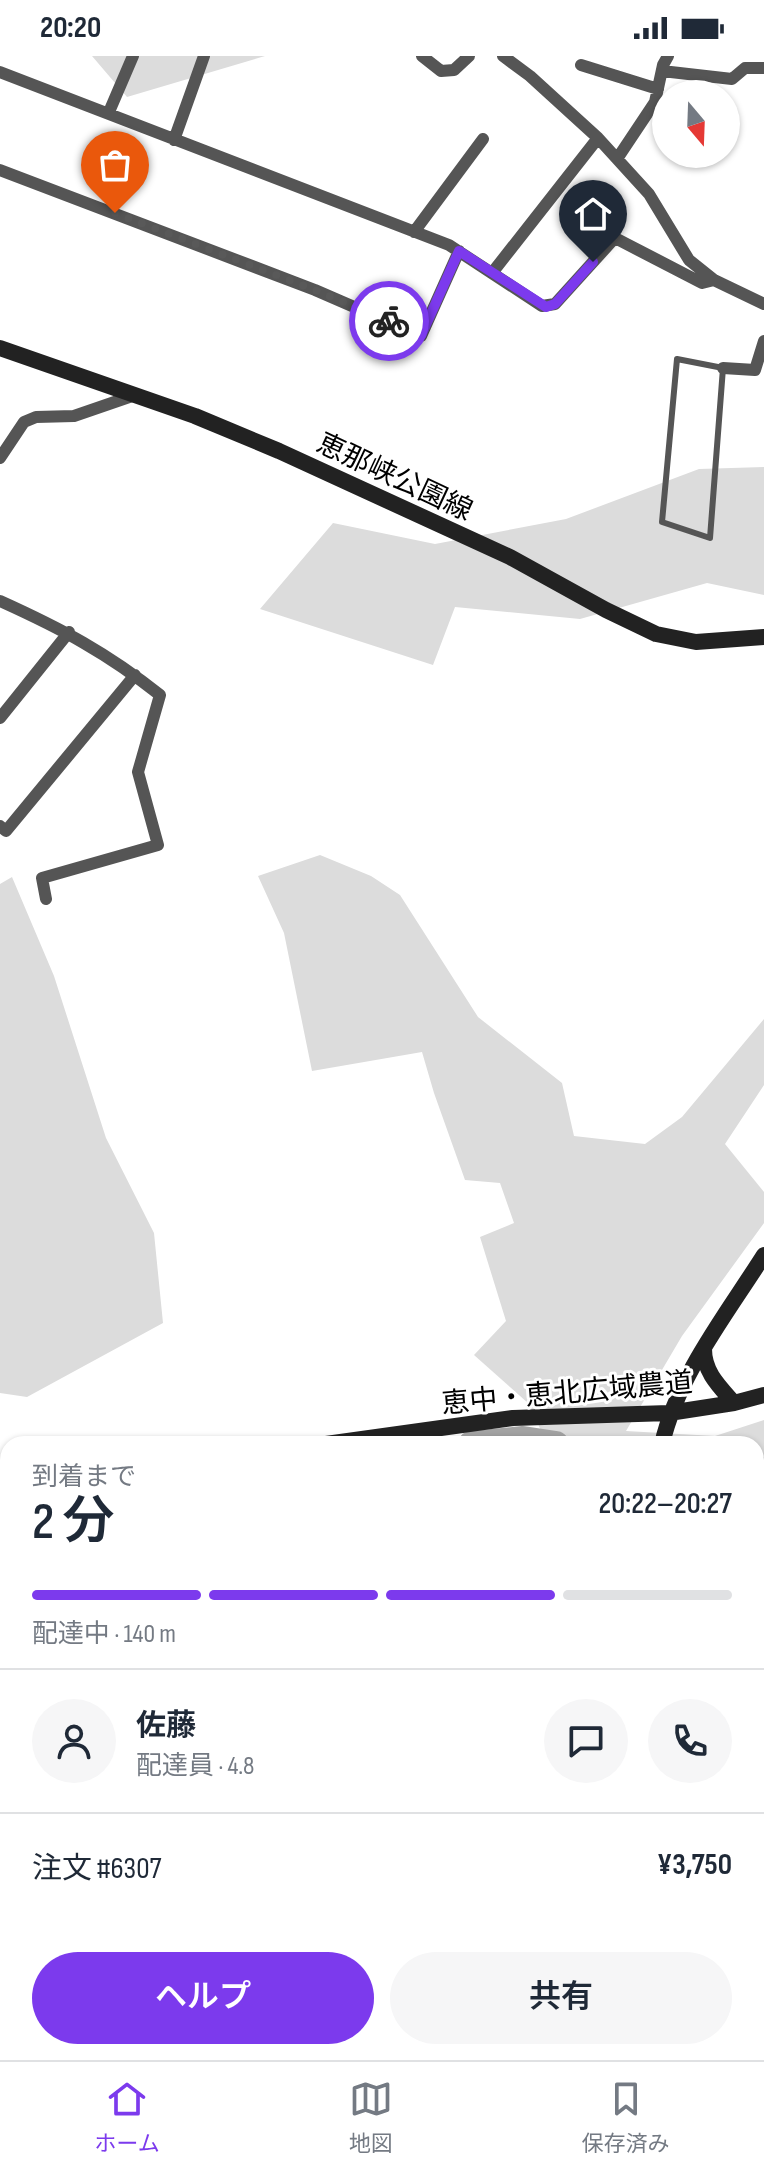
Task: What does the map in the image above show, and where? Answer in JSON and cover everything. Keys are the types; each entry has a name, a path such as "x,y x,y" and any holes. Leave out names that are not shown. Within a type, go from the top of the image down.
{"main road":[{"name":"恵那峡公園線","path":"0,348 135,395 279,451 510,557 656,634 696,642 764,637"},
{"path":"664,1436 669,1413 704,1349 764,1255"},
{"path":"704,1349 704,1360 711,1376 734,1403"},
{"name":"恵中・恵北広域農道","path":"384,1436 513,1418 669,1413 764,1395"}],"street":[{"path":"109,112 133,56"},
{"path":"174,140 204,56"},
{"path":"422,56 441,71 454,70 469,56"},
{"path":"503,56 530,76 598,138 649,194 689,260 714,280 764,304"},
{"path":"660,80 668,56"},
{"path":"581,65 652,87"},
{"path":"662,71 732,79 745,68 764,68"},
{"path":"0,72 459,251 542,306 551,306 617,239 702,283 714,280"},
{"path":"617,159 652,106"},
{"path":"492,273 598,138"},
{"path":"414,232 483,139"},
{"path":"0,170 315,290 421,336 459,251"},
{"path":"723,368 755,370 764,341"},
{"path":"0,458 24,422 36,417 74,416 135,395"},
{"path":"0,601 69,632 160,695 138,772 158,845 42,878 46,899"},
{"path":"0,718 69,632"},
{"path":"0,826 6,831 135,675"}],"lane":[{"path":"677,359 723,368 710,538 662,522 677,359"}],"shaded area":[{"path":"92,56 265,56 127,97"},
{"path":"764,467 764,595 707,583 580,619 455,607 433,665 260,609 333,523 435,544 566,519 699,469"},
{"path":"320,855 371,876 400,895 478,1017 562,1083 574,1136 645,1144 682,1117 764,1019 764,1085 725,1144 764,1192 764,1223 682,1336 626,1431 715,1436 543,1436 529,1404 474,1355 506,1321 480,1237 514,1223 500,1183 465,1180 422,1052 312,1071 284,933 258,876"},
{"path":"12,877 54,976 106,1138 154,1233 163,1323 27,1397 0,1393 0,884"},
{"path":"764,1420 764,1436 715,1436"}],"way so far":[{"path":"115,213 389,321"}],"route":[{"path":"389,321 421,336 459,251 546,307 555,304 593,262"}]}
